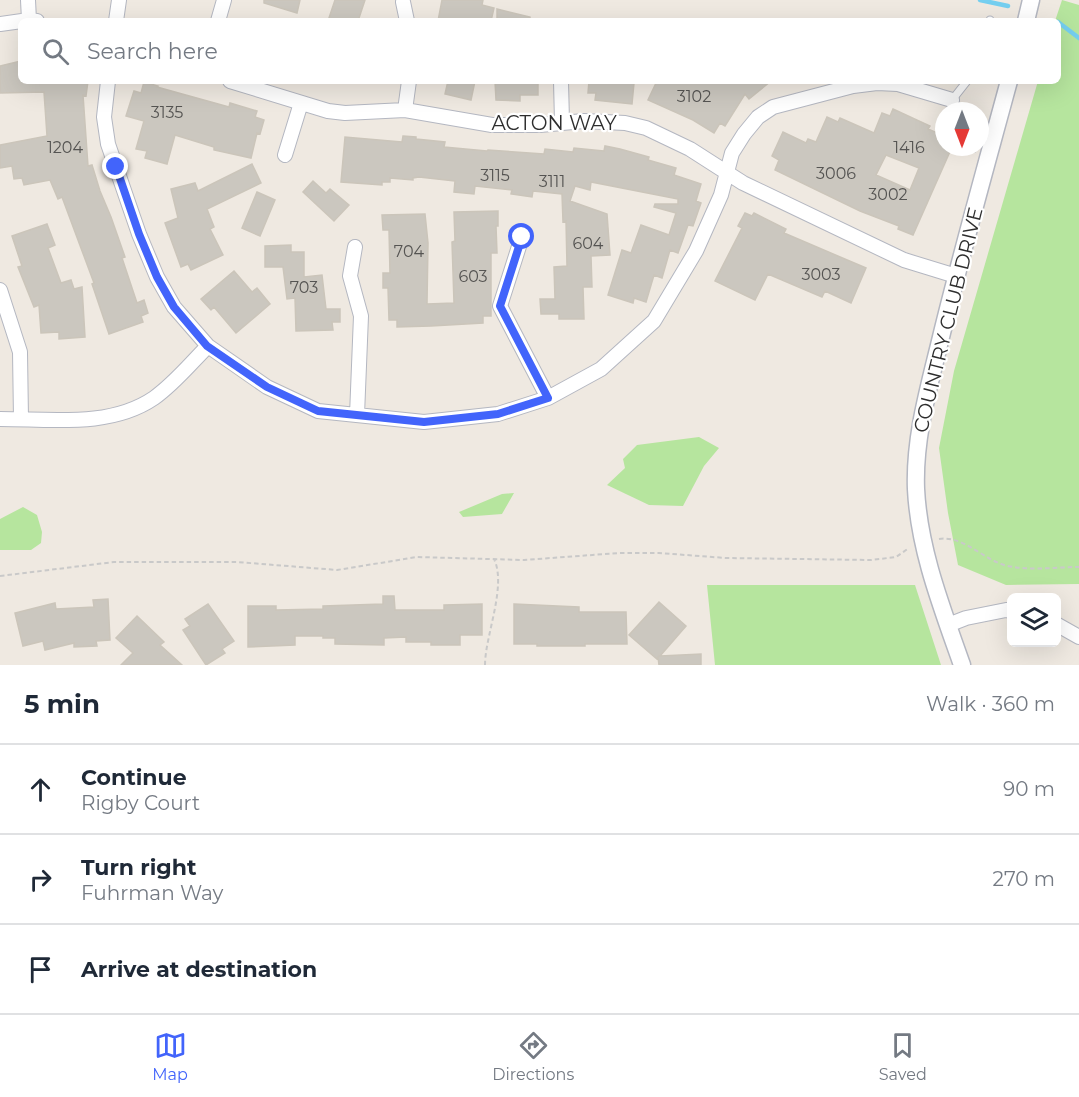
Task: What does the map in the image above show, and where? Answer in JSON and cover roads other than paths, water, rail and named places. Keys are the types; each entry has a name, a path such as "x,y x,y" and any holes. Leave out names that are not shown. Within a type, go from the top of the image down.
{"street":[{"path":"28,0 32,18"},
{"path":"116,18 119,0"},
{"path":"219,18 224,0"},
{"path":"1027,18 1031,0"},
{"path":"403,2 406,18"},
{"path":"0,24 18,22"},
{"path":"108,84 104,117 107,136 139,234 157,277 174,307 207,346 267,387 318,411 424,422 498,414 548,398 602,369 654,321 696,251 721,195 732,153 758,117 772,107 793,100 869,84"},
{"name":"ACTON WAY","path":"240,84 328,111 345,113 405,110 492,125 603,121 646,128 690,149 727,174 904,260 956,276"},
{"path":"405,110 409,84"},
{"path":"561,84 562,122"},
{"path":"898,84 952,100"},
{"name":"COUNTRY CLUB DRIVE","path":"963,665 930,574 918,515 915,469 922,415 956,276 1008,84"},
{"path":"285,156 300,102"},
{"path":"522,237 500,306 548,398"},
{"path":"355,247 350,276 361,316 357,415"},
{"path":"0,290 20,352 21,419"},
{"path":"0,419 95,419 126,413 156,397 207,346"},
{"path":"948,625 966,618 1007,610"},
{"path":"1061,627 1079,636"}],"lane":[{"path":"952,100 965,84"}],"waterway":[{"path":"980,0 1008,6"},
{"path":"1061,24 1079,38"}]}
